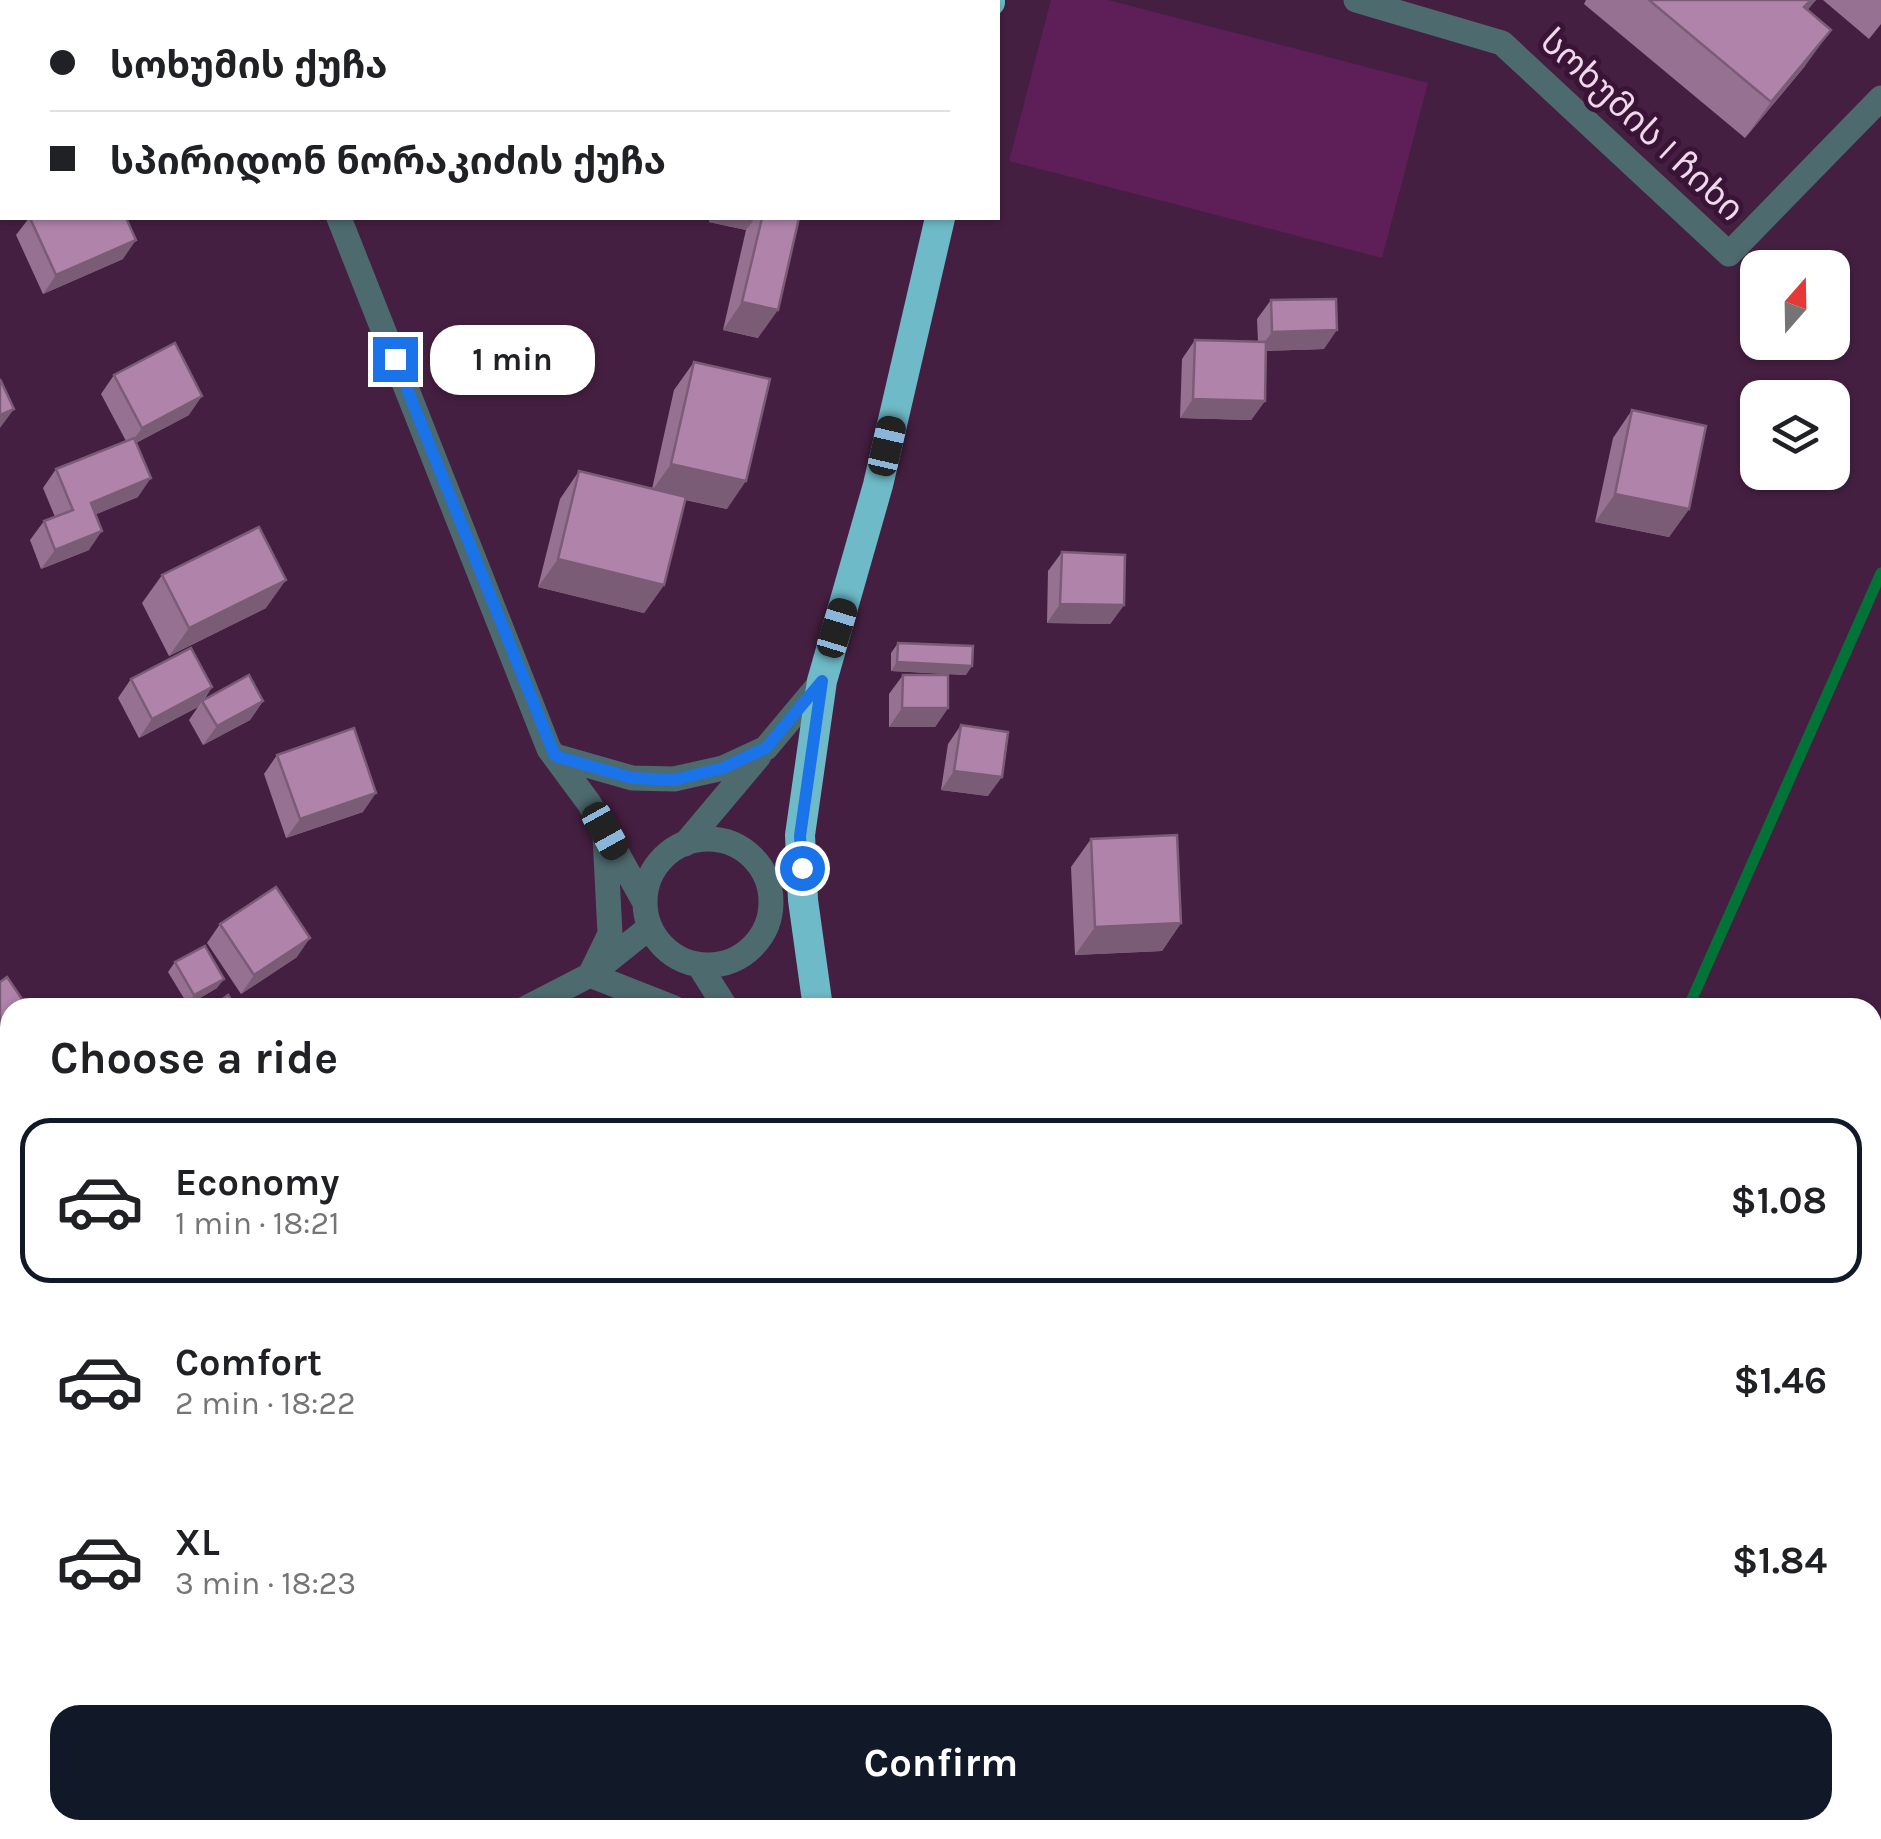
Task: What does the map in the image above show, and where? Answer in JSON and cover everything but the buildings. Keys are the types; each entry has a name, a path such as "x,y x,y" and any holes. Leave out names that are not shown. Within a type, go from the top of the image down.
{"highway":[{"path":"817,998 803,900 800,836 822,681 878,485 940,220"}],"street":[{"name":"სოხუმის I ჩიხი","path":"1356,0 1502,43 1729,254 1881,98"},
{"path":"340,220 555,756 605,831 648,914 670,952 699,965 731,960 757,943 768,924 772,903 769,882 759,864 744,850 725,841 705,839 684,844 668,853 656,867 648,884 648,914 590,975 545,998"},
{"path":"684,844 822,681"},
{"path":"555,756 632,778 674,780 723,768 766,748"},
{"path":"590,975 610,934 605,831"},
{"path":"772,903 803,900"},
{"path":"699,965 720,998"},
{"path":"590,975 649,998"}],"shaded area":[{"path":"1051,0 1108,0 1428,83 1382,258 1009,161"}],"waterway":[{"path":"1692,998 1881,573"}],"route":[{"path":"395,359 555,756 632,778 674,780 723,768 766,748 822,681 800,836 802,868"}]}
